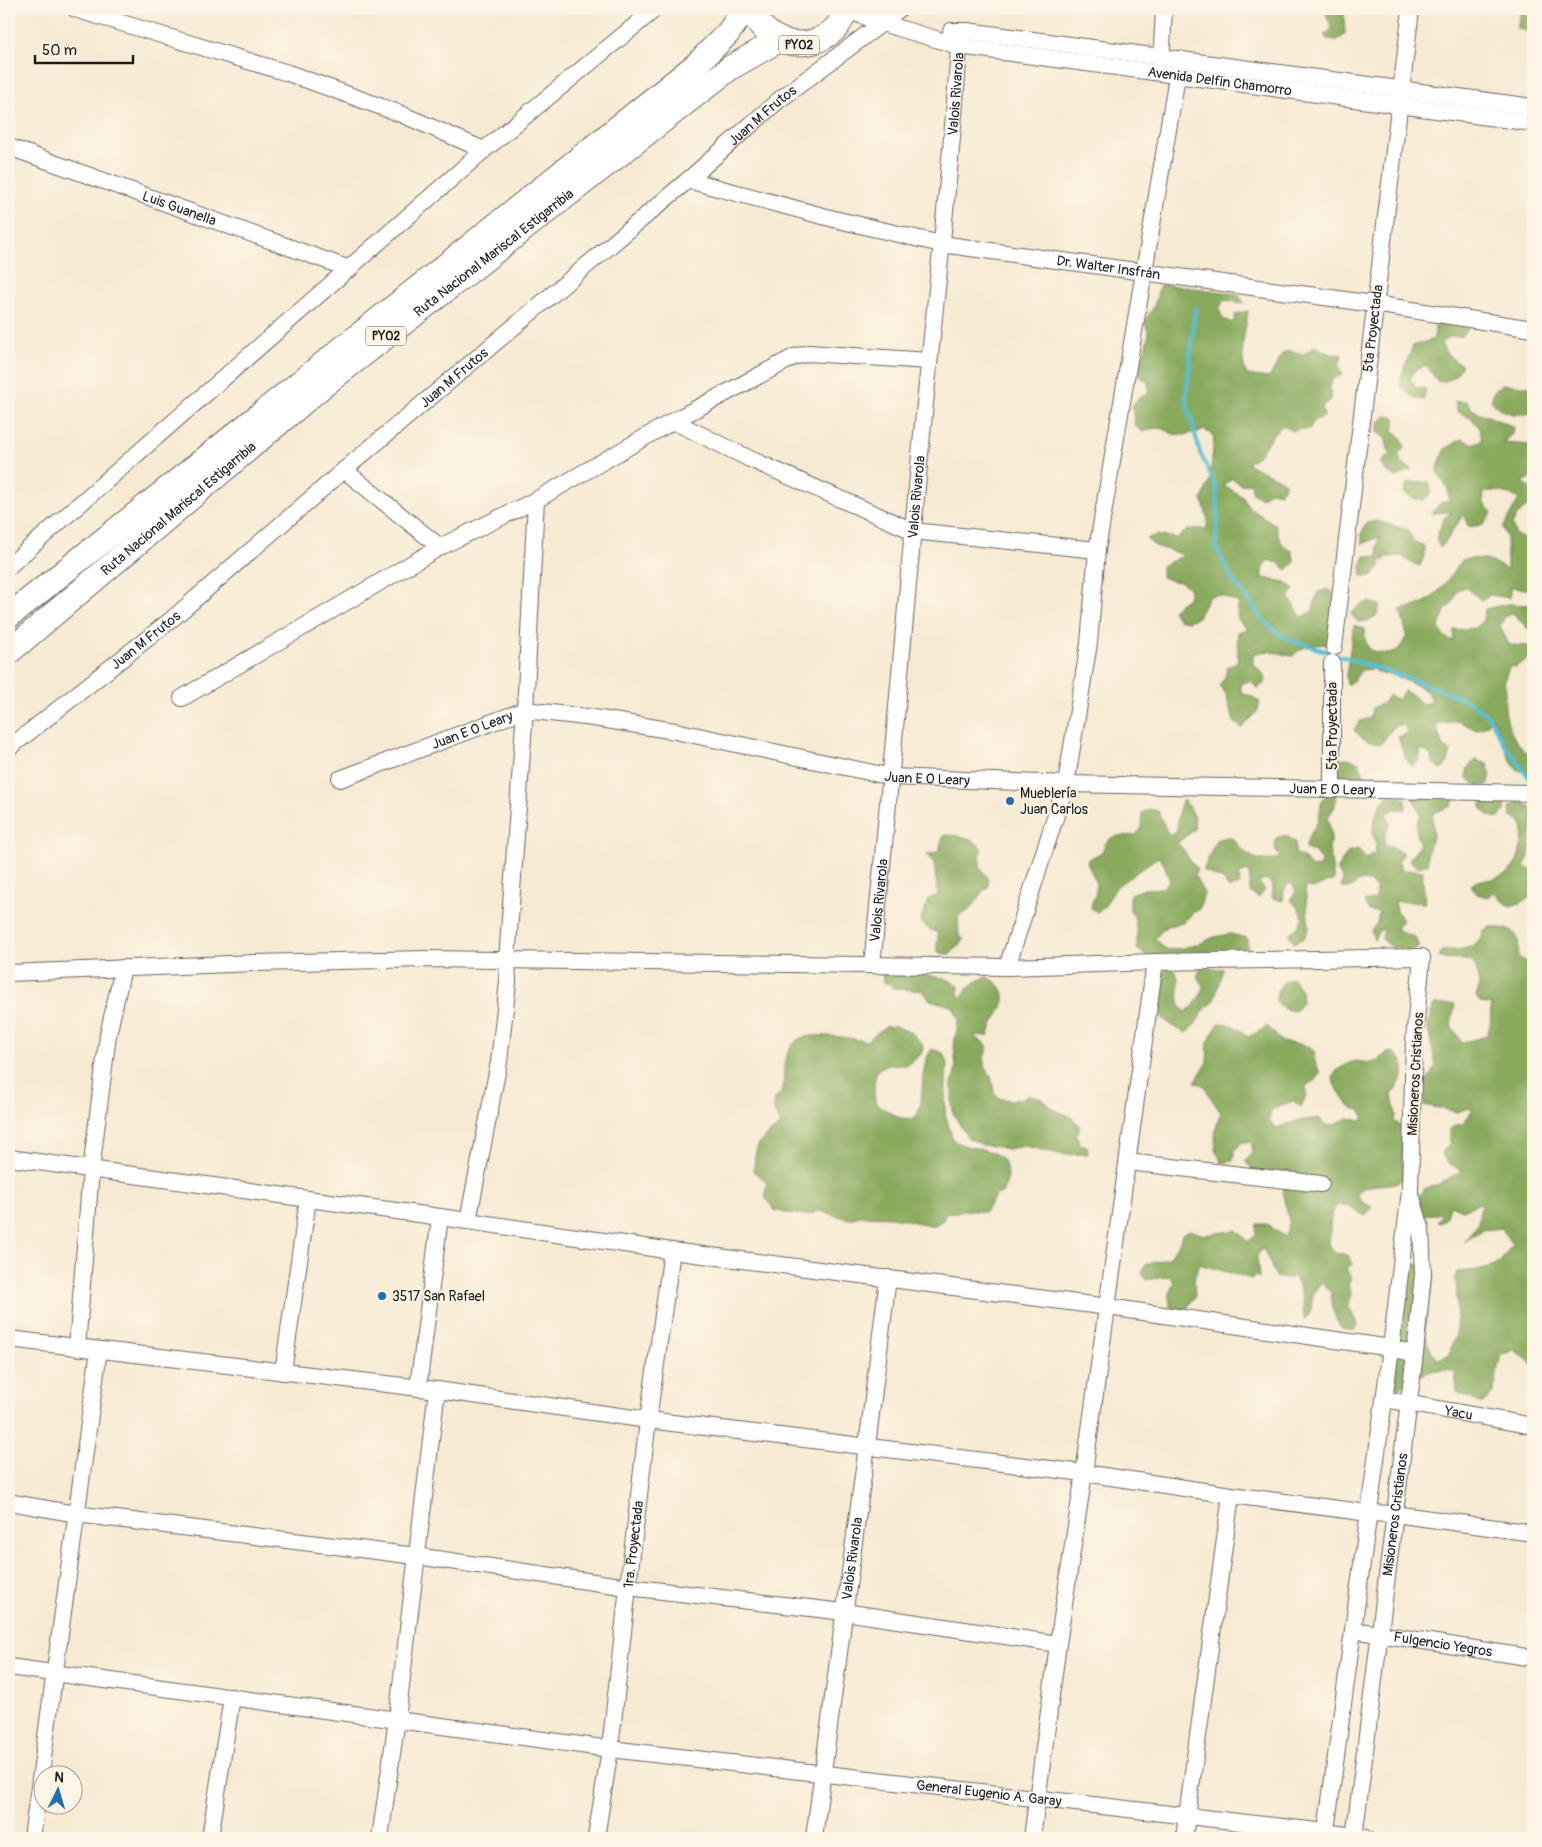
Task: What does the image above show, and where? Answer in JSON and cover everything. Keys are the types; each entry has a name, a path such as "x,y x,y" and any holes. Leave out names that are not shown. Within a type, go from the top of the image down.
{"highway":[{"name":"Ruta Nacional Mariscal Estigarribia","path":"9,616 527,202 696,64 728,33 745,9"},
{"name":"PY02","path":"752,9 763,28 779,40 799,45 820,40 836,28 847,9"},
{"name":"Ruta Nacional Mariscal Estigarribia","path":"9,652 320,388 730,68 779,40"}],"street":[{"path":"75,9 288,73 401,114 484,150"},
{"path":"9,566 196,400 350,269 484,150 655,9"},
{"name":"Avenida Delfin Chamorro","path":"847,9 882,23 910,30 1178,76 1533,124"},
{"name":"Juan M Frutos","path":"9,748 172,619 344,470 688,180 779,100 899,9"},
{"path":"1161,73 1164,9"},
{"name":"5ta Proyectada","path":"1334,647 1411,9"},
{"name":"Avenida Delfin Chamorro","path":"960,38 1162,56 1533,107"},
{"name":"Valois Rivarola","path":"872,964 892,777 913,531 960,38"},
{"path":"1007,966 1066,784 1089,643 1097,550 1180,59"},
{"name":"Luis Guanella","path":"9,147 350,269"},
{"name":"Dr. Walter Insfrán","path":"688,180 834,219 941,244 1374,304 1533,329"},
{"path":"182,698 440,547 536,500 673,421 801,354 929,360"},
{"path":"673,421 750,459 913,531 1097,550"},
{"path":"344,470 440,547"},
{"path":"468,1221 499,1062 508,982 507,960 536,500"},
{"name":"5ta Proyectada","path":"1332,663 1332,789"},
{"name":"Juan E O Leary","path":"340,779 524,710 550,711 675,731 892,777 1066,784 1533,793"},
{"name":"Misioneros Cristianos","path":"1155,962 1422,956 1414,1040 1410,1191 1326,1835"},
{"path":"9,973 254,963 416,959 1007,966 1155,962 1032,1838"},
{"path":"77,1348 91,1170 108,1035 123,968"},
{"path":"9,1158 308,1198 672,1252 1108,1307 1391,1348 1415,1354"},
{"path":"1128,1162 1321,1184"},
{"name":"Misioneros Cristianos","path":"1358,1838 1378,1635 1415,1354 1423,1274 1421,1228 1410,1191"},
{"path":"282,1372 308,1198"},
{"path":"418,1388 440,1217"},
{"name":"1ra. Proyectada","path":"596,1838 610,1749 648,1420 672,1252"},
{"name":"Valois Rivarola","path":"814,1838 888,1278"},
{"path":"9,1339 437,1390 648,1420 1084,1473 1231,1495 1533,1533"},
{"path":"32,1838 99,1350"},
{"path":"380,1838 398,1719 437,1390"},
{"name":"Yacu","path":"1384,1399 1533,1426"},
{"path":"1184,1838 1231,1495"},
{"path":"9,1502 76,1514 416,1556 628,1587 844,1612 1058,1644"},
{"name":"Fulgencio Yegros","path":"1353,1630 1533,1658"},
{"name":"General Eugenio A. Garay","path":"9,1667 610,1749 1187,1816 1358,1838"},
{"path":"210,1838 232,1697"}],"green space":[{"path":"1324,9 1347,9 1344,16 1345,35 1337,40 1327,39 1324,35 1332,29"},
{"path":"1521,9 1533,9 1532,32 1517,29"},
{"path":"1160,285 1238,294 1244,303 1224,300 1219,309 1223,319 1233,323 1236,314 1248,311 1243,352 1244,368 1247,375 1269,378 1283,353 1289,351 1305,354 1314,346 1331,354 1342,355 1339,366 1342,375 1332,379 1330,389 1331,400 1322,406 1324,417 1314,420 1310,429 1291,431 1283,425 1258,455 1247,462 1286,484 1280,493 1270,491 1262,498 1253,494 1251,483 1241,485 1232,478 1224,485 1243,497 1248,507 1276,525 1281,541 1292,551 1295,562 1287,570 1279,563 1268,560 1263,570 1263,578 1285,582 1294,589 1289,598 1302,617 1312,612 1318,592 1329,589 1337,598 1329,644 1305,647 1293,656 1269,651 1253,654 1253,664 1262,672 1266,682 1257,689 1252,681 1241,683 1241,693 1251,696 1260,702 1257,712 1242,728 1234,722 1226,694 1219,686 1225,677 1227,667 1237,663 1238,632 1248,629 1241,624 1238,618 1239,603 1220,595 1209,596 1198,617 1188,621 1178,619 1172,610 1188,598 1190,589 1182,582 1162,577 1162,566 1184,555 1155,546 1146,539 1156,535 1178,538 1190,530 1206,530 1208,520 1202,499 1210,480 1214,437 1205,430 1184,435 1173,434 1164,429 1154,428 1143,432 1135,426 1132,406 1139,397 1149,392 1148,382 1134,371 1135,361 1144,354 1149,333 1145,324 1154,306"},
{"path":"1436,318 1461,320 1469,329 1461,336 1450,337 1441,342 1449,356 1462,365 1453,378 1438,382 1426,365 1416,369 1410,378 1415,387 1426,389 1424,400 1417,399 1401,387 1401,377 1413,346 1434,339"},
{"path":"1502,384 1533,387 1533,412 1528,414 1510,413 1495,405 1491,401 1494,391"},
{"path":"1455,401 1466,401 1473,410 1514,427 1513,433 1503,443 1533,445 1533,478 1523,481 1533,492 1533,504 1520,512 1512,525 1516,535 1533,543 1533,575 1528,580 1533,581 1533,590 1510,587 1510,598 1490,595 1482,601 1466,587 1457,590 1453,602 1445,611 1439,627 1443,636 1453,641 1454,630 1476,628 1483,620 1485,609 1508,604 1530,605 1533,602 1533,627 1529,630 1514,614 1505,616 1500,626 1509,645 1533,646 1533,656 1515,667 1510,666 1505,678 1505,708 1509,728 1513,736 1525,751 1533,757 1533,773 1526,773 1516,768 1508,755 1492,717 1487,725 1477,730 1458,721 1436,724 1442,745 1451,751 1448,762 1441,770 1433,763 1430,754 1421,749 1419,760 1411,766 1405,757 1398,737 1408,733 1404,725 1394,726 1381,744 1366,740 1354,730 1360,721 1370,718 1372,708 1382,704 1389,695 1398,700 1404,691 1414,696 1422,704 1433,702 1428,693 1421,687 1372,669 1361,670 1355,679 1347,685 1346,675 1354,625 1365,629 1365,639 1370,650 1389,654 1393,653 1404,642 1407,635 1400,610 1417,606 1433,597 1444,586 1462,560 1486,560 1507,570 1507,538 1503,528 1519,499 1515,497 1497,491 1483,492 1484,504 1492,512 1486,522 1477,526 1468,526 1465,515 1440,548 1436,538 1445,517 1453,512 1432,513 1439,504 1449,500 1448,489 1437,471 1444,450 1462,439 1472,444 1482,440 1477,425 1474,421 1457,411"},
{"path":"1386,416 1396,419 1393,430 1401,437 1405,447 1398,455 1402,464 1412,469 1397,477 1387,472 1380,464 1387,456 1392,455 1388,450 1386,439 1378,433 1378,423"},
{"path":"1429,482 1431,493 1423,501 1404,493 1407,483"},
{"path":"1376,521 1408,530 1413,541 1424,546 1424,556 1420,566 1402,556 1385,557 1385,560 1380,561 1380,568 1372,576 1362,576 1361,566 1365,556 1376,557 1379,555 1377,547 1379,537 1362,544 1362,533 1366,523"},
{"path":"1369,602 1380,605 1377,615 1368,621 1358,622 1351,614 1360,605"},
{"path":"1348,758 1359,762 1367,783 1348,783 1338,780 1337,759"},
{"path":"1476,760 1487,764 1491,776 1487,785 1477,786 1466,777 1468,767"},
{"path":"1329,791 1337,797 1334,808 1328,817 1331,837 1329,848 1334,880 1314,888 1305,887 1309,928 1304,938 1294,943 1289,934 1298,927 1303,917 1291,900 1296,890 1290,882 1284,890 1283,901 1272,898 1273,887 1267,879 1258,881 1265,890 1259,898 1250,892 1249,871 1239,874 1240,885 1229,888 1223,880 1203,871 1216,840 1225,837 1234,840 1246,853 1255,858 1271,860 1281,857 1275,849 1276,838 1286,835 1295,842 1295,853 1305,859 1311,868 1319,867 1321,861 1315,852 1305,849 1318,820 1322,802"},
{"path":"1389,795 1406,799 1406,809 1395,809 1386,814 1390,824 1385,834 1384,844 1404,853 1398,861 1402,871 1423,871 1425,903 1395,901 1397,911 1403,920 1396,928 1405,934 1415,937 1419,947 1410,951 1390,946 1382,939 1384,929 1379,931 1374,940 1371,931 1377,923 1379,912 1369,911 1364,902 1375,899 1377,889 1369,882 1359,881 1351,888 1341,888 1343,878 1336,870 1348,852 1358,849 1365,859 1375,852 1374,822 1377,812"},
{"path":"1412,796 1454,796 1452,806 1433,813 1433,837 1428,850 1428,864 1418,867 1409,860 1420,844 1416,829 1421,814"},
{"path":"1494,798 1505,801 1505,809 1499,818 1489,816 1481,808 1483,799"},
{"path":"1183,800 1193,814 1195,821 1194,830 1177,843 1197,868 1195,876 1204,894 1199,910 1194,912 1183,923 1167,926 1155,938 1166,950 1199,944 1214,937 1230,934 1247,938 1248,954 1151,958 1137,949 1134,916 1130,911 1130,894 1145,889 1162,888 1170,881 1164,864 1158,857 1117,886 1098,913 1091,908 1096,894 1096,887 1095,879 1087,860 1102,852 1105,844 1111,838 1136,835 1141,829 1142,813 1149,809 1158,811 1168,834 1176,833"},
{"path":"1519,801 1529,806 1533,813 1529,857 1524,866 1533,871 1533,896 1510,906 1501,900 1495,892 1487,897 1477,894 1471,885 1505,874 1515,864 1521,847 1523,831 1521,821 1511,817 1510,807"},
{"path":"943,836 965,837 974,841 981,848 980,867 989,883 987,889 983,890 973,906 967,912 958,916 959,936 964,939 960,946 956,946 951,954 937,951 938,933 924,925 921,920 927,900 938,895 934,863 927,855 939,851"},
{"path":"1489,927 1502,928 1514,933 1518,940 1518,957 1527,962 1533,950 1533,1364 1514,1350 1501,1355 1494,1389 1482,1404 1457,1392 1455,1372 1447,1370 1426,1373 1399,1388 1393,1384 1408,1265 1422,1265 1434,1274 1427,1307 1426,1330 1427,1341 1438,1359 1450,1355 1456,1334 1457,1289 1455,1279 1457,1272 1479,1270 1499,1263 1512,1245 1502,1228 1482,1230 1464,1242 1478,1223 1481,1203 1462,1210 1450,1205 1445,1219 1440,1223 1437,1222 1441,1217 1438,1214 1421,1215 1412,1207 1424,1189 1462,1171 1450,1164 1441,1154 1450,1143 1450,1129 1456,1125 1463,1124 1473,1110 1468,1108 1457,1112 1424,1105 1425,1084 1436,1066 1427,1025 1434,1005 1455,1004 1451,1025 1462,1043 1486,1036 1490,1024 1492,1005 1481,1003 1476,998 1479,985 1476,967 1472,961 1439,957 1442,951 1473,946"},
{"path":"1173,967 1179,983 1180,1005 1186,1012 1195,1004 1202,990 1203,986 1197,977 1201,967 1223,969 1213,1003 1204,1010 1194,1025 1185,1033 1167,1022 1160,1012 1159,998 1163,972"},
{"path":"909,972 947,979 953,982 959,986 958,994 961,999 972,985 984,978 988,977 1000,987 1004,997 1003,1003 988,1036 974,1035 987,1045 984,1065 991,1076 994,1092 1001,1099 1021,1100 1029,1095 1045,1101 1053,1109 1068,1115 1079,1126 1079,1131 1076,1135 1080,1144 1087,1146 1088,1154 1064,1155 1025,1146 1007,1149 982,1145 967,1137 953,1113 952,1104 952,1084 956,1068 954,1044 959,1019 953,1007 930,1000 925,991 892,988 891,984 884,983 882,974"},
{"path":"1293,978 1301,991 1302,1002 1295,1011 1284,1009 1276,1001 1280,986 1285,981"},
{"path":"1219,1023 1235,1027 1247,1037 1267,1026 1282,1042 1305,1045 1314,1051 1315,1062 1320,1072 1315,1081 1306,1086 1306,1096 1301,1107 1293,1101 1271,1110 1269,1120 1276,1128 1297,1121 1319,1118 1327,1126 1337,1124 1347,1118 1362,1121 1364,1115 1346,1102 1334,1084 1333,1077 1337,1070 1356,1061 1369,1063 1376,1061 1387,1053 1394,1052 1403,1062 1403,1077 1392,1095 1396,1116 1394,1121 1401,1126 1404,1179 1392,1184 1374,1185 1357,1193 1362,1202 1372,1207 1365,1216 1347,1205 1337,1205 1331,1214 1329,1246 1337,1253 1348,1255 1352,1265 1346,1266 1351,1276 1348,1286 1351,1293 1349,1307 1358,1326 1353,1331 1343,1329 1339,1325 1334,1312 1331,1293 1322,1283 1314,1293 1310,1315 1304,1319 1303,1298 1295,1276 1286,1279 1276,1277 1263,1248 1257,1256 1259,1278 1254,1275 1252,1279 1199,1264 1194,1279 1195,1296 1186,1310 1170,1307 1170,1291 1174,1283 1171,1276 1146,1280 1142,1273 1145,1265 1169,1258 1180,1241 1182,1234 1190,1230 1204,1235 1237,1230 1248,1242 1256,1234 1257,1224 1267,1224 1285,1237 1289,1221 1284,1199 1284,1187 1251,1168 1245,1161 1252,1153 1252,1142 1242,1142 1235,1150 1233,1161 1222,1163 1217,1151 1215,1138 1218,1119 1221,1113 1205,1086 1195,1082 1207,1063 1208,1042"},
{"path":"895,1026 912,1033 922,1043 923,1048 921,1054 908,1065 889,1065 878,1069 874,1086 876,1104 900,1118 914,1119 918,1114 920,1106 927,1057 932,1049 943,1053 947,1059 945,1114 953,1140 962,1145 991,1152 1002,1159 1007,1175 1002,1193 996,1195 985,1212 967,1210 955,1213 947,1212 943,1220 934,1226 892,1217 860,1216 849,1219 819,1211 808,1215 774,1210 765,1197 765,1180 754,1172 757,1147 763,1139 781,1124 775,1114 773,1103 783,1088 785,1060 788,1052 797,1040 804,1037 831,1036 866,1041 885,1027"}],"waterway":[{"path":"1195,308 1186,399 1200,453 1216,486 1218,513 1216,546 1232,579 1264,621 1283,637 1436,688 1470,702 1490,718 1504,744 1533,783"}],"place":[{"name":"Mueblería Juan Carlos","path":"1010,801"},
{"name":"3517 San Rafael","path":"382,1296"}]}
